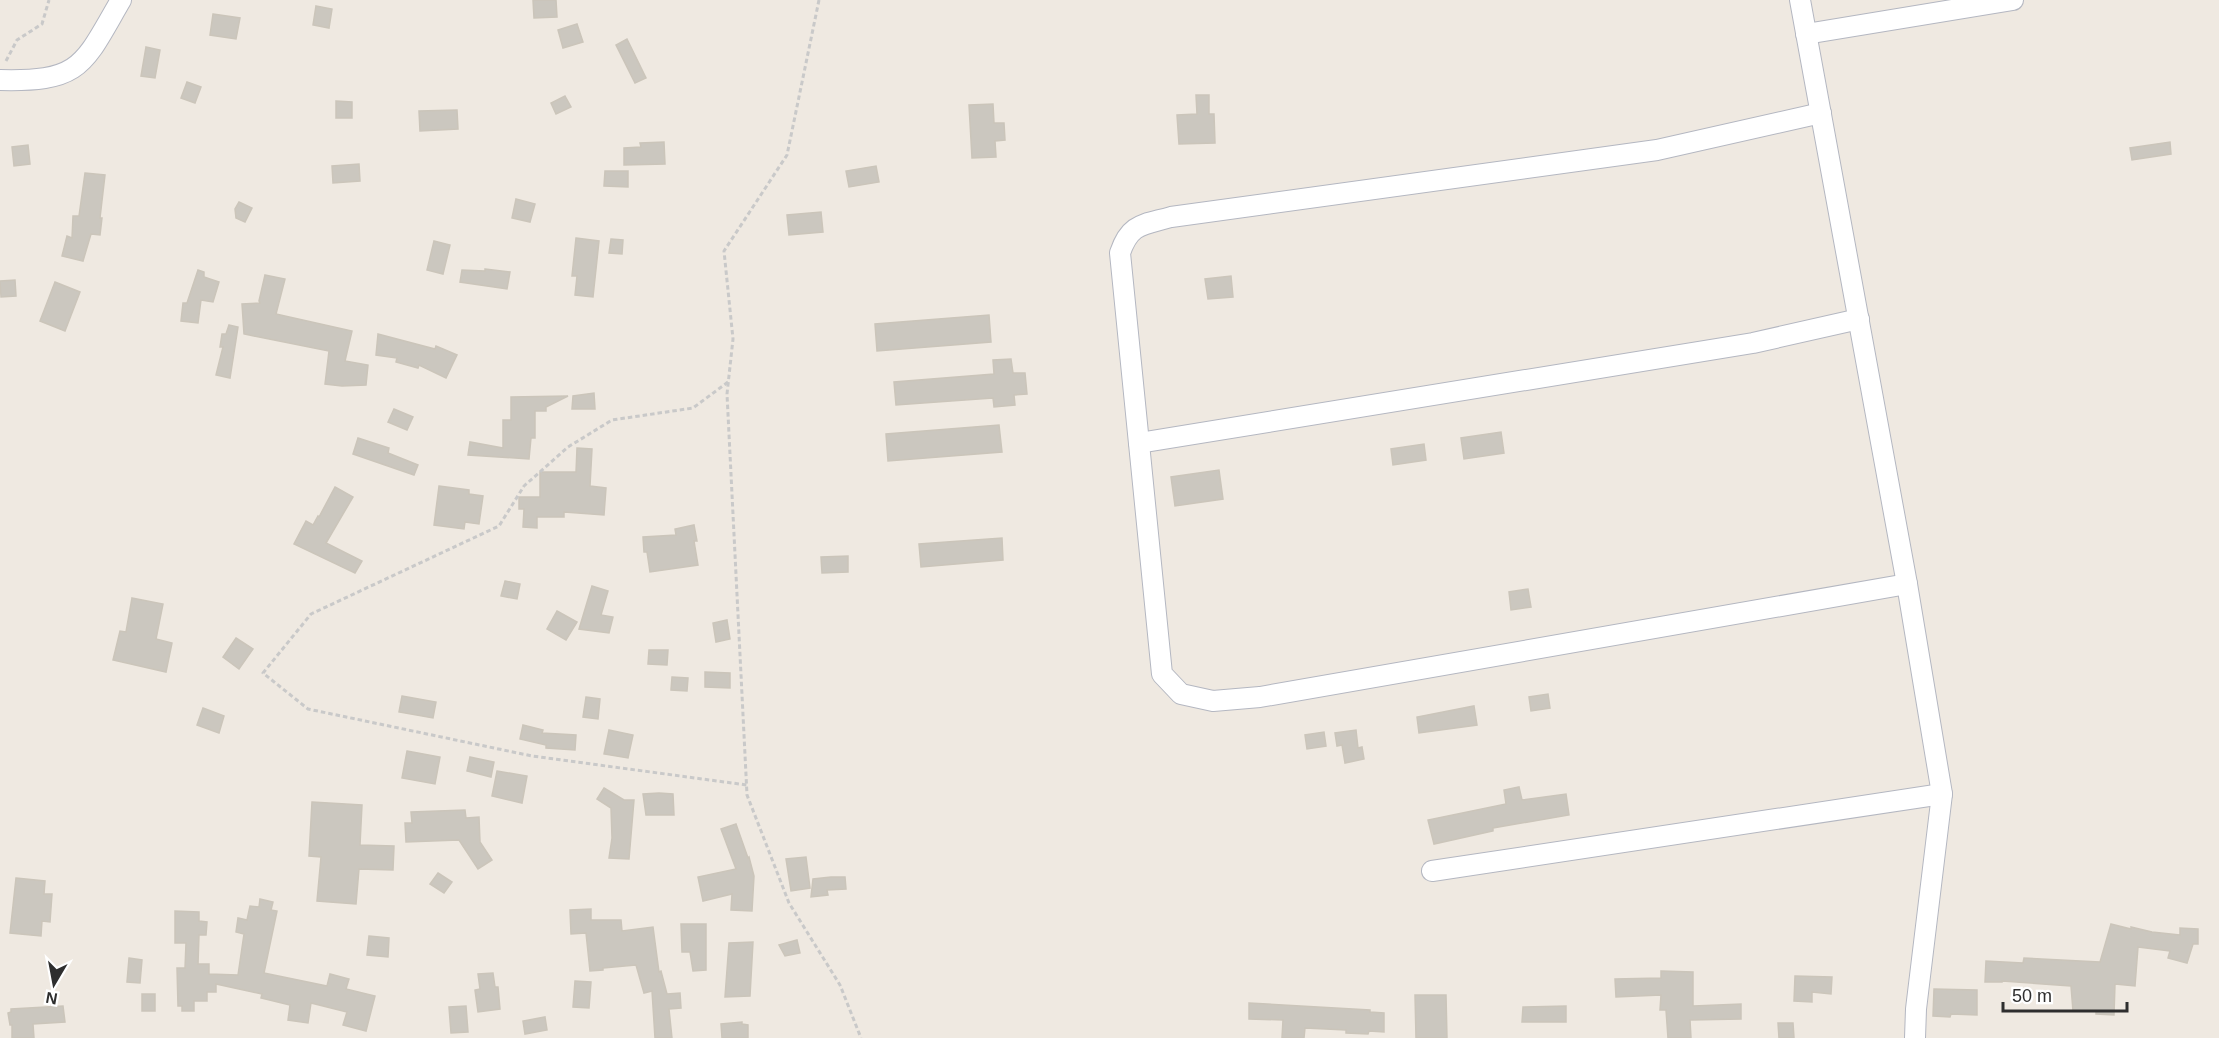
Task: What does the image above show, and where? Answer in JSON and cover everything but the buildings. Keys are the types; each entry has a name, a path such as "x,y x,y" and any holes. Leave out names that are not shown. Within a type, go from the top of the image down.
{"street":[{"path":"0,80 57,77 75,69 87,58 121,0"},
{"path":"1800,0 1907,584 1942,794 1916,1009 1916,1038"},
{"path":"1806,34 2013,0"},
{"path":"1821,113 1657,150 1171,218 1140,226 1126,235 1120,253 1162,674 1182,694 1213,701 1272,695 1907,584"},
{"path":"1139,443 1753,343 1858,319"},
{"path":"1432,871 1942,794"}],"path":[{"path":"0,65 8,60 17,40 42,24 49,0"},
{"path":"819,0 787,155 724,251 733,339 727,394 747,795 789,903 840,985 861,1038"},
{"path":"729,381 693,408 612,420 568,447 524,486 499,526 311,614 263,673 308,709 532,756 747,785"}]}
